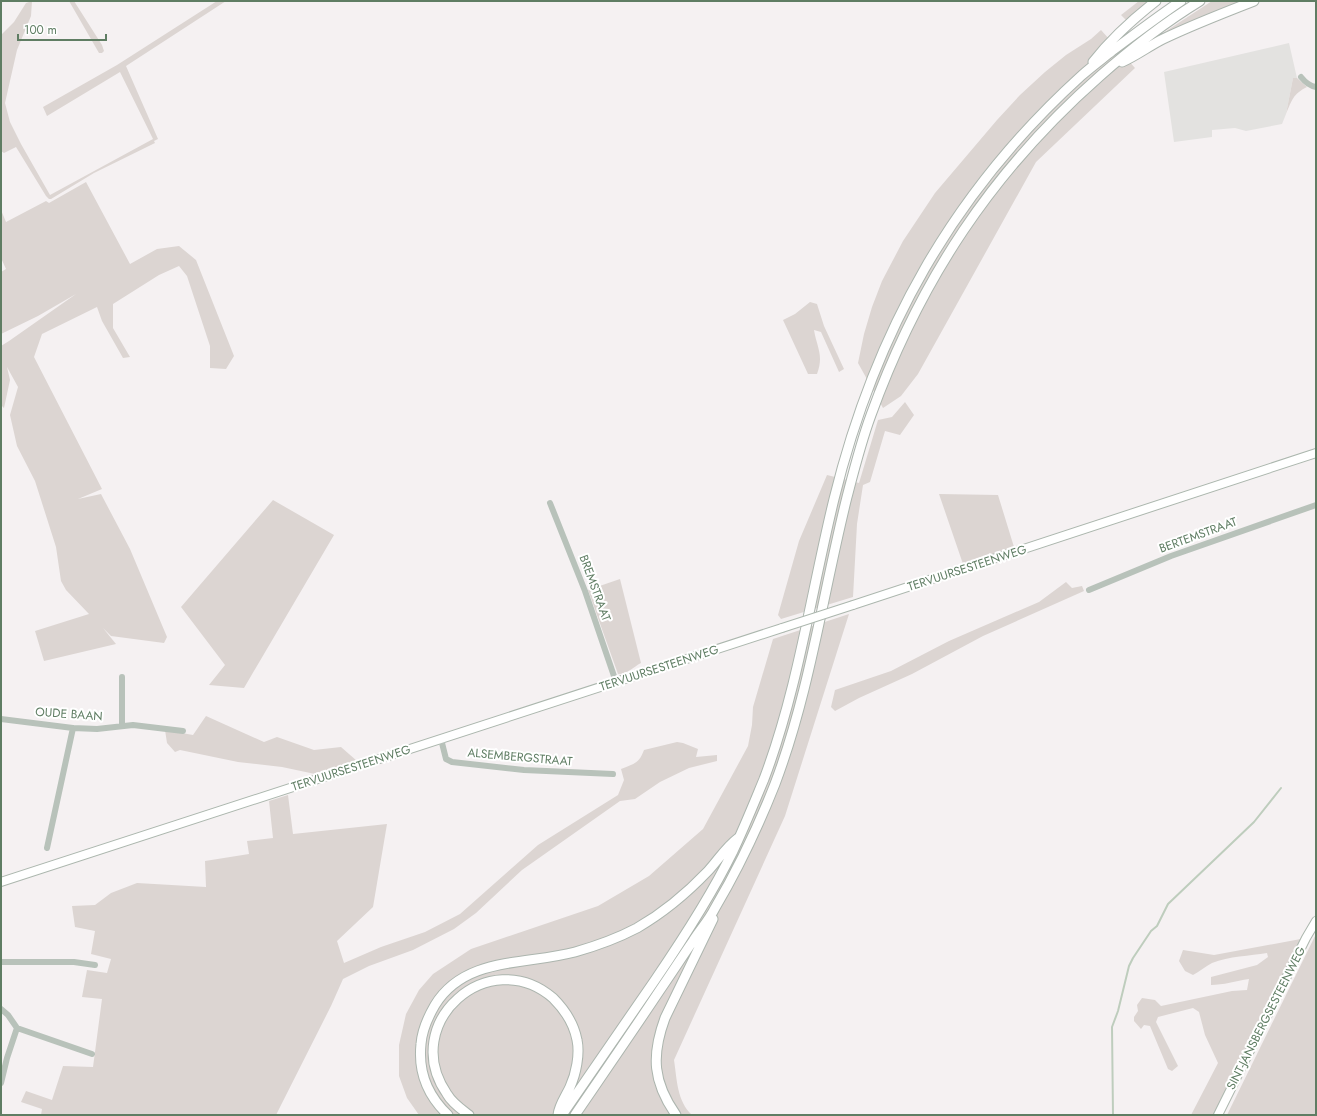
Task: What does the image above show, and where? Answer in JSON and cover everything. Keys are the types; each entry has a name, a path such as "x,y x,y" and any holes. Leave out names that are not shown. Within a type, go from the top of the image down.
{"highway":[{"path":"1084,73 1104,47 1156,1"},
{"path":"562,1115 684,938 733,851 739,837 764,778 793,684 835,498 858,415 893,329 917,282 942,239 982,183 1017,139 1084,73 1181,1"},
{"path":"575,1115 714,910 755,831 776,782 805,685 847,499 862,444 885,378 904,334 928,287 953,245 996,184 1056,117 1112,66 1156,30 1200,1"},
{"path":"1112,66 1176,33 1254,1"},
{"path":"448,1115 438,1106 429,1092 422,1074 420,1057 421,1041 428,1017 439,998 456,981 494,965 574,952 606,942 636,928 665,910 687,891 709,870 728,846 739,837"},
{"path":"676,1115 666,1101 659,1084 656,1067 656,1048 659,1033 665,1018 713,920 714,910"},
{"path":"469,1115 457,1106 447,1095 440,1083 435,1070 433,1057 433,1045 436,1032 446,1010 463,994 479,985 506,980 534,986 547,993 559,1005 573,1028 577,1040 577,1063 571,1085 559,1109 558,1115"}],"main road":[{"name":"TERVUURSESTEENWEG","path":"1,882 1316,453"},
{"name":"SINT-JANSBERGSESTEENWEG","path":"1218,1115 1316,922"}],"street":[{"path":"1301,76 1305,82 1316,88"},
{"name":"BREMSTRAAT","path":"550,503 585,590 616,682"},
{"name":"BERTEMSTRAAT","path":"1089,590 1171,556 1316,505"},
{"path":"122,677 122,726"},
{"name":"OUDE BAAN","path":"1,719 73,728 97,729 133,725 183,731"},
{"path":"47,848 73,728"},
{"name":"ALSEMBERGSTRAAT","path":"441,739 446,759 452,762 524,770 613,774"},
{"path":"1,962 74,962 95,965"},
{"path":"1,1009 8,1015 17,1028 92,1054"},
{"path":"1,1083 7,1058 17,1028"}],"shaded area":[{"path":"32,1 31,16 17,50 5,103 10,122 50,195 153,139 120,72 47,116 43,107 117,65 217,1 226,1 126,66 158,139 154,141 155,143 94,173 51,199 46,196 16,147 4,153 1,151 1,35 14,22 26,3"},
{"path":"69,1 74,1 102,45 104,51 102,53 99,53"},
{"path":"1139,1 1149,1 1126,20 1121,15"},
{"path":"1212,1 1248,1 1161,37 1160,35"},
{"path":"1101,30 1135,68 1036,162 918,374 901,396 883,408 858,363 864,334 872,307 882,281 903,241 935,193 1020,95 1066,55 1091,39"},
{"path":"1289,43 1297,78 1293,78 1286,114 1282,124 1246,131 1235,128 1212,130 1212,137 1174,142 1164,72"},
{"path":"1293,78 1297,78 1307,87 1296,95 1286,114"},
{"path":"86,182 130,264 157,249 179,246 196,260 234,356 226,369 210,368 210,346 187,276 179,266 159,275 113,304 113,328 130,357 123,358 102,321 97,307 42,334 34,357 102,489 78,499 101,494 130,549 167,637 164,643 111,636 103,628 116,644 44,661 35,631 89,614 66,590 61,581 56,547 35,481 17,446 10,415 18,387 7,367 10,380 4,408 1,405 1,346 76,294 38,316 1,334 1,272 6,269 1,258 1,210 6,222 46,201 49,203"},
{"path":"810,302 817,304 824,326 844,369 839,372 821,332 814,330 820,362 817,374 808,374 783,320 795,314"},
{"path":"905,402 914,415 900,435 885,431 870,482 863,485 857,524 853,597 781,619 778,615 799,541 827,475 859,483 878,420 892,417"},
{"path":"939,494 998,495 1014,547 963,564"},
{"path":"273,500 334,535 244,688 209,685 225,665 181,607"},
{"path":"620,579 641,663 628,672 618,674 588,590"},
{"path":"1066,582 1072,588 1082,586 1084,591 983,636 912,674 859,698 835,711 831,707 835,690 891,671 949,641 1039,602"},
{"path":"849,614 785,816 674,1060 678,1090 683,1103 692,1115 419,1115 407,1098 399,1076 399,1045 406,1014 419,990 433,974 471,949 598,906 649,876 703,829 748,746 752,725 753,707 773,639"},
{"path":"206,716 264,742 277,737 314,750 341,747 357,761 315,774 282,767 238,762 180,750 175,752 167,743 165,730 193,735"},
{"path":"677,742 698,749 696,757 717,755 717,761 689,768 660,782 635,799 620,801 522,870 476,913 454,929 413,950 369,966 343,979 276,1115 41,1115 42,1109 21,1102 26,1091 52,1100 63,1066 93,1067 102,999 82,997 87,970 107,973 111,959 91,954 95,931 75,927 72,906 95,905 111,893 137,883 206,887 205,861 249,854 247,841 273,838 269,801 288,795 293,834 387,824 373,907 337,941 344,963 381,947 425,932 460,914 538,845 618,795 624,780 621,769 638,761 644,750"},
{"path":"1316,934 1316,1115 1227,1115"},
{"path":"1306,938 1213,1115 1191,1115 1218,1063 1205,1035 1199,1012 1193,1008 1158,1017 1156,1022 1178,1066 1172,1071 1168,1069 1150,1026 1144,1025 1141,1029 1134,1021 1134,1017 1138,1011 1137,1005 1142,998 1155,1000 1161,1006 1232,991 1247,990 1249,979 1211,985 1211,977 1257,965 1268,957 1267,953 1225,959 1212,963 1193,975 1185,971 1179,961 1183,950 1214,955"}],"waterway":[{"path":"1113,1115 1112,1027 1118,1011 1129,966 1133,958 1151,931 1157,926 1168,904 1254,822 1281,788"}]}
